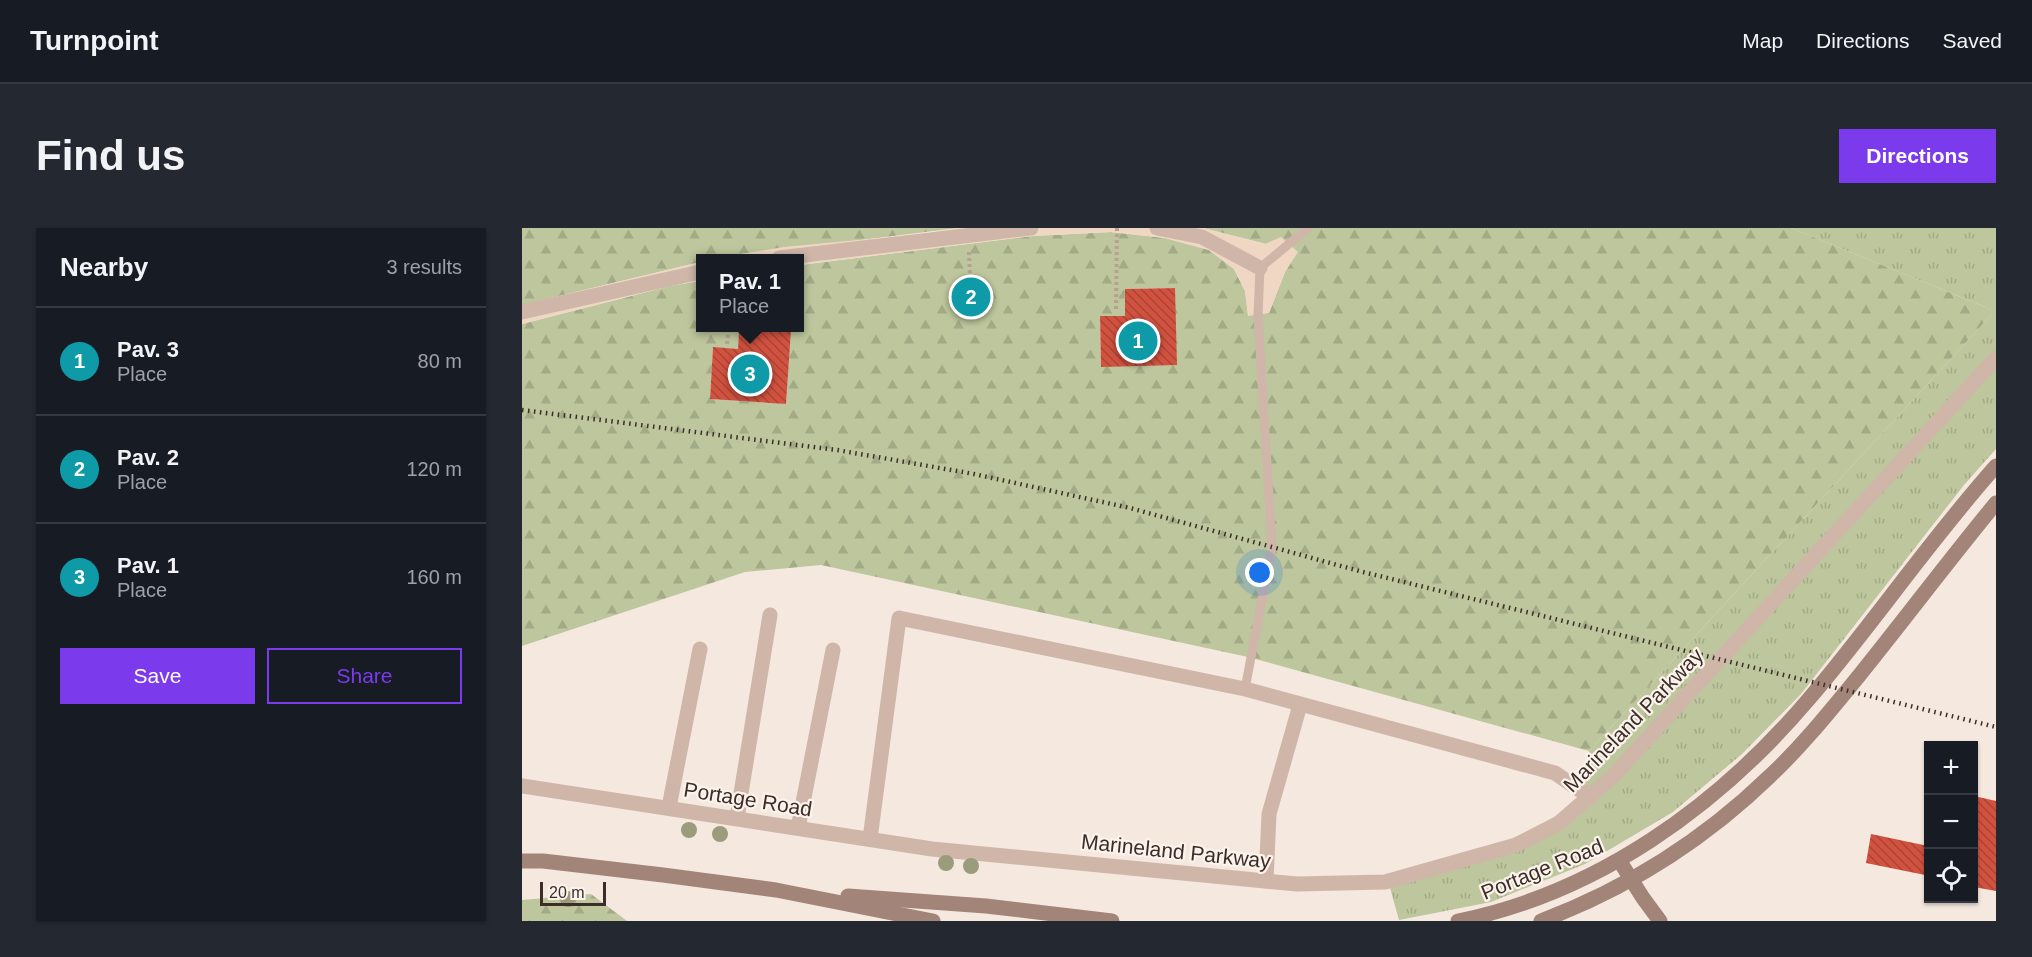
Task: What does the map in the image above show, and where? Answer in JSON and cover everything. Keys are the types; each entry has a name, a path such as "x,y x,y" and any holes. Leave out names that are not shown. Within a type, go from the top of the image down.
{"main road":[{"path":"1619,860 1697,808 1754,758 1778,733 1822,684 1921,556 1996,466"},
{"path":"1541,921 1631,880 1679,849 1740,804 1797,749 1996,503"},
{"name":"Portage Road","path":"1458,921 1534,899 1619,860 1660,921"},
{"path":"522,861 543,861 776,890 986,906 1112,921"},
{"path":"776,890 933,921"}],"street":[{"path":"804,255 1031,228"},
{"path":"1156,228 1202,237 1260,268"},
{"path":"522,312 696,273"},
{"name":"Marineland Parkway","path":"968,852 1297,884 1385,882 1516,845 1559,824 1622,767 1996,358"},
{"path":"737,818 770,615"},
{"path":"870,839 899,618 1245,688 1300,705 1555,773 1590,797"},
{"path":"669,807 700,649"},
{"path":"798,828 833,650"},
{"path":"1266,881 1269,814 1300,705"},
{"name":"Portage Road","path":"522,786 968,852"}],"lane":[{"path":"1245,688 1272,547 1257,315 1260,268 1308,228"}],"path":[{"path":"1116,309 1117,228"},
{"path":"968,236 970,278"},
{"path":"728,344 729,332"}],"green space":[{"path":"522,228 958,228 747,254 696,254 696,263 522,305"},
{"path":"1203,228 1791,228 1995,311 1589,751 1248,657 821,565 745,572 522,646 522,324 670,286 696,282 696,332 739,332 738,349 713,348 710,399 786,404 790,332 804,332 804,265 1033,236 1111,232 1165,238 1209,250 1234,269 1245,291 1248,315 1269,313 1285,272 1297,252","holes":["982,284 983,308 959,309 958,285","1175,288 1101,367 1100,317 1125,316 1125,289"]},
{"path":"1791,228 1996,228 1996,449 1964,485 1801,694 1742,754 1673,812 1585,864 1491,902 1399,920 1389,884 1526,844 1579,816 1589,751 1995,311"},
{"path":"591,894 627,921 522,921 522,900"}],"shaded area":[{"path":"958,228 1203,228 1265,244 1281,237 1298,252 1285,272 1269,313 1248,316 1245,291 1234,269 1209,250 1165,238 1111,232 1033,236 804,265 804,254 740,254 784,247 922,234"},
{"path":"696,263 696,282 670,286 522,324 522,305"}],"building":[{"path":"982,284 983,309 958,309 958,285"},
{"path":"1175,288 1177,365 1101,367 1100,316 1125,316 1125,289"},
{"path":"739,332 791,332 786,404 710,399 713,347 738,349"},
{"path":"1978,797 1996,801 1996,891 1978,888"},
{"path":"1871,834 1924,845 1924,875 1866,863"}],"railway":[{"path":"522,410 837,450 974,474 1130,508 1363,572 1996,727"}],"place":[{"name":"Pav. 2","path":"971,297"},
{"name":"Pav. 3","path":"1138,341"},
{"name":"Pav. 1","path":"750,374"}]}
